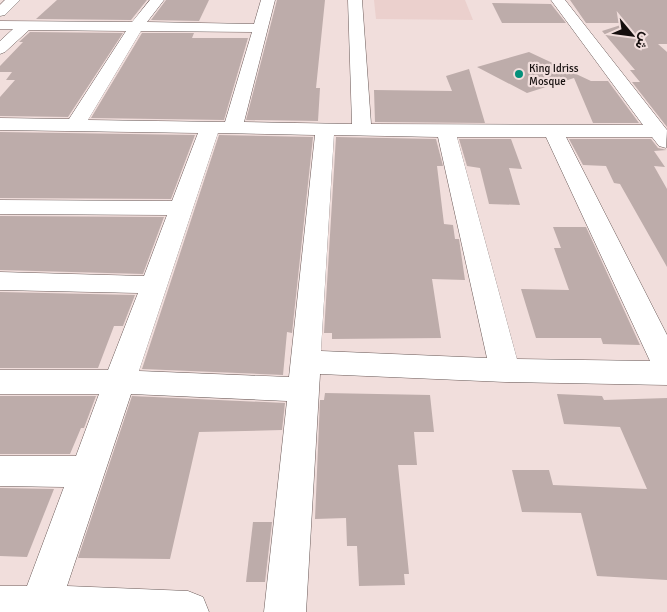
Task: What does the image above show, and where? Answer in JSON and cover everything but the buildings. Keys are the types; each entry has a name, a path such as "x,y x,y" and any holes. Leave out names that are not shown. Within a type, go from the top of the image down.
{"street":[{"path":"0,12 13,0"},
{"path":"75,125 136,27 157,0"},
{"path":"40,606 181,208 222,127 260,28 268,0"},
{"path":"356,0 362,130"},
{"path":"558,0 662,137"},
{"path":"0,25 260,28"},
{"path":"0,49 26,25"},
{"path":"0,124 325,130 553,131 662,137"},
{"path":"285,612 325,130"},
{"path":"446,131 505,370"},
{"path":"553,131 667,365"},
{"path":"0,207 181,208"},
{"path":"0,281 154,285"},
{"path":"0,382 120,382 505,370 667,373"},
{"path":"0,471 87,472"},
{"path":"0,607 40,606 188,612"}],"shaded area":[{"path":"374,0 465,0 473,20 376,19"}],"place":[{"name":"King Idriss Mosque","path":"519,74"}]}
